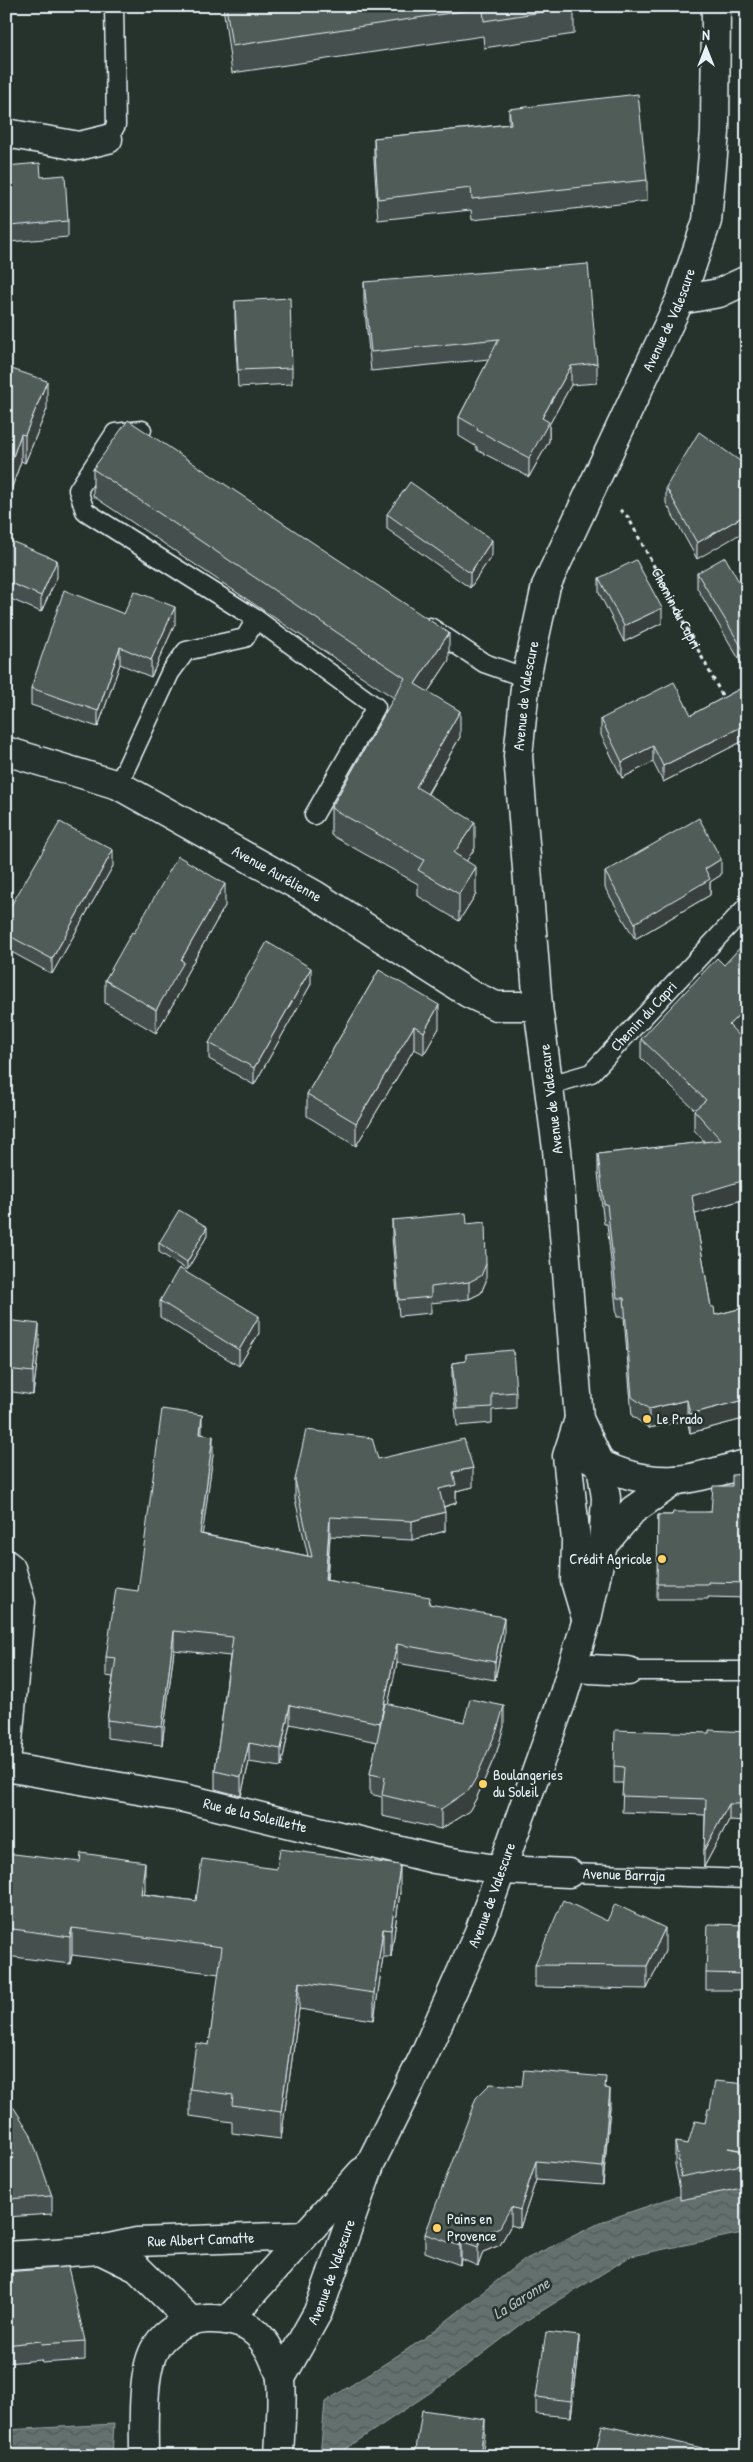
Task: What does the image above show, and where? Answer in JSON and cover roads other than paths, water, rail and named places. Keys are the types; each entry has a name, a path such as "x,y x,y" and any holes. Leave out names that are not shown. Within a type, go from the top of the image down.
{"main road":[{"name":"Avenue de Valescure","path":"587,1619 576,1581 576,1540 566,1456 575,1429 550,1085 538,1006 518,756 526,678 546,586 591,486 680,300 707,220 715,132 716,6"},
{"path":"6,133 79,146 108,139"},
{"path":"680,300 719,293 747,280"},
{"name":"Avenue Aurélienne","path":"6,751 118,785 315,895 468,993 496,1006 538,1006"},
{"name":"Avenue de Valescure","path":"281,2378 318,2312 371,2162 422,2060 479,1932 572,1668 587,1619 603,1544 606,1498 601,1465 575,1429"},
{"path":"601,1465 622,1473 648,1479 676,1480 747,1464"},
{"path":"603,1544 633,1510 676,1480"},
{"path":"6,1564 11,1568 21,1602 6,1762"},
{"path":"572,1668 628,1671"},
{"name":"Rue de la Soleillette","path":"6,1768 184,1798 434,1859 501,1870"},
{"name":"Avenue Barraja","path":"501,1870 569,1873"},
{"name":"Avenue de Valescure","path":"229,2319 371,2162"},
{"name":"Rue Albert Camatte","path":"6,2256 100,2250 137,2242 304,2236"},
{"name":"Rue Albert Camatte","path":"100,2250 137,2268 191,2320"},
{"path":"144,2456 144,2408 148,2371 155,2347 171,2332 191,2320 229,2319 239,2322 255,2332 265,2342 281,2378 279,2456"}],"lane":[{"path":"108,139 116,125 114,6"},
{"path":"157,440 140,429 115,433 78,490 86,511 256,619 376,707 314,815"},
{"path":"418,618 484,663 526,678"},
{"path":"118,785 170,673 186,651 245,638 256,619"},
{"name":"Chemin du Capri","path":"550,1085 591,1072 747,906"},
{"path":"628,1671 747,1671"},
{"name":"Avenue Barraja","path":"569,1873 747,1878"}],"water":[{"name":"La Garonne","path":"747,2184 747,2232 631,2256 527,2320 443,2384 335,2456 320,2456 325,2402 425,2338 522,2261 604,2221 674,2197"},
{"path":"114,2424 112,2456 6,2456 6,2430"}],"place":[{"name":"Le Prado","path":"647,1419"},
{"name":"Crédit Agricole","path":"662,1559"},
{"name":"Boulangeries du Soleil","path":"483,1784"},
{"name":"Pains en Provence","path":"437,2228"}]}
